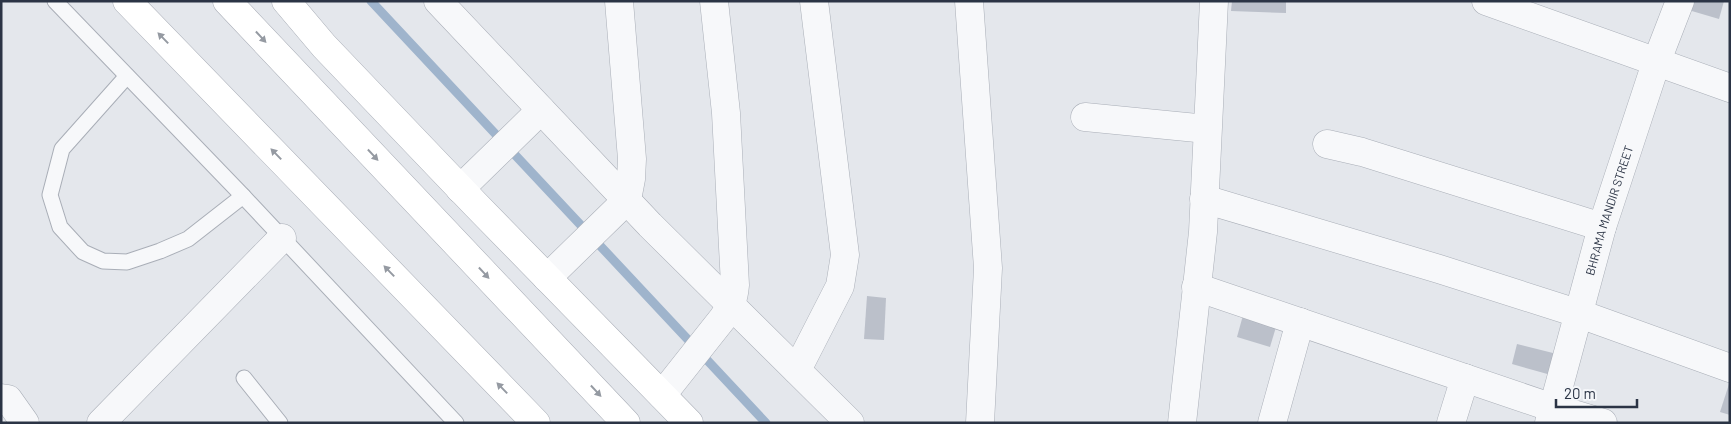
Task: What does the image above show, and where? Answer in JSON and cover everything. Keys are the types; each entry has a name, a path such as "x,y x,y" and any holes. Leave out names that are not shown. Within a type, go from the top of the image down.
{"main road":[{"path":"127,1 536,423"},
{"path":"228,1 626,423"},
{"path":"286,1 324,46 460,189 689,423"}],"street":[{"path":"438,1 537,115 621,206 727,311 797,370 850,423"},
{"path":"547,278 621,206 631,179 632,159 619,1"},
{"path":"662,395 727,311 734,296 735,284 727,132 714,1"},
{"path":"797,370 840,286 844,255 814,1"},
{"path":"969,1 988,268 980,423"},
{"path":"1182,423 1203,232 1214,1"},
{"path":"1486,1 1730,88"},
{"name":"BHRAMA MANDIR STREET","path":"1551,415 1580,314 1602,227 1656,62 1680,1"},
{"path":"460,189 537,115"},
{"path":"1085,117 1207,129"},
{"path":"1327,144 1362,152 1602,227"},
{"path":"1204,199 1439,269 1580,314 1730,368"},
{"path":"100,423 282,238"},
{"path":"1196,286 1465,378 1551,415 1603,423"},
{"path":"1272,423 1300,322"},
{"path":"1451,423 1465,378"},
{"path":"1,398 8,399 25,423"}],"lane":[{"path":"55,1 243,196 456,423"},
{"path":"127,76 62,149 50,195 60,227 83,252 103,261 127,262 160,251 188,239 243,196"},
{"path":"244,378 280,423"}],"building":[{"path":"1232,1 1286,1 1286,13 1231,11"},
{"path":"1688,1 1724,1 1719,19 1685,9"},
{"path":"867,296 886,298 884,340 864,339"},
{"path":"1245,308 1279,317 1270,347 1237,337"},
{"path":"1517,344 1557,354 1551,375 1512,364"},
{"path":"1730,381 1730,415 1720,412"}],"waterway":[{"path":"371,1 766,423"}]}
